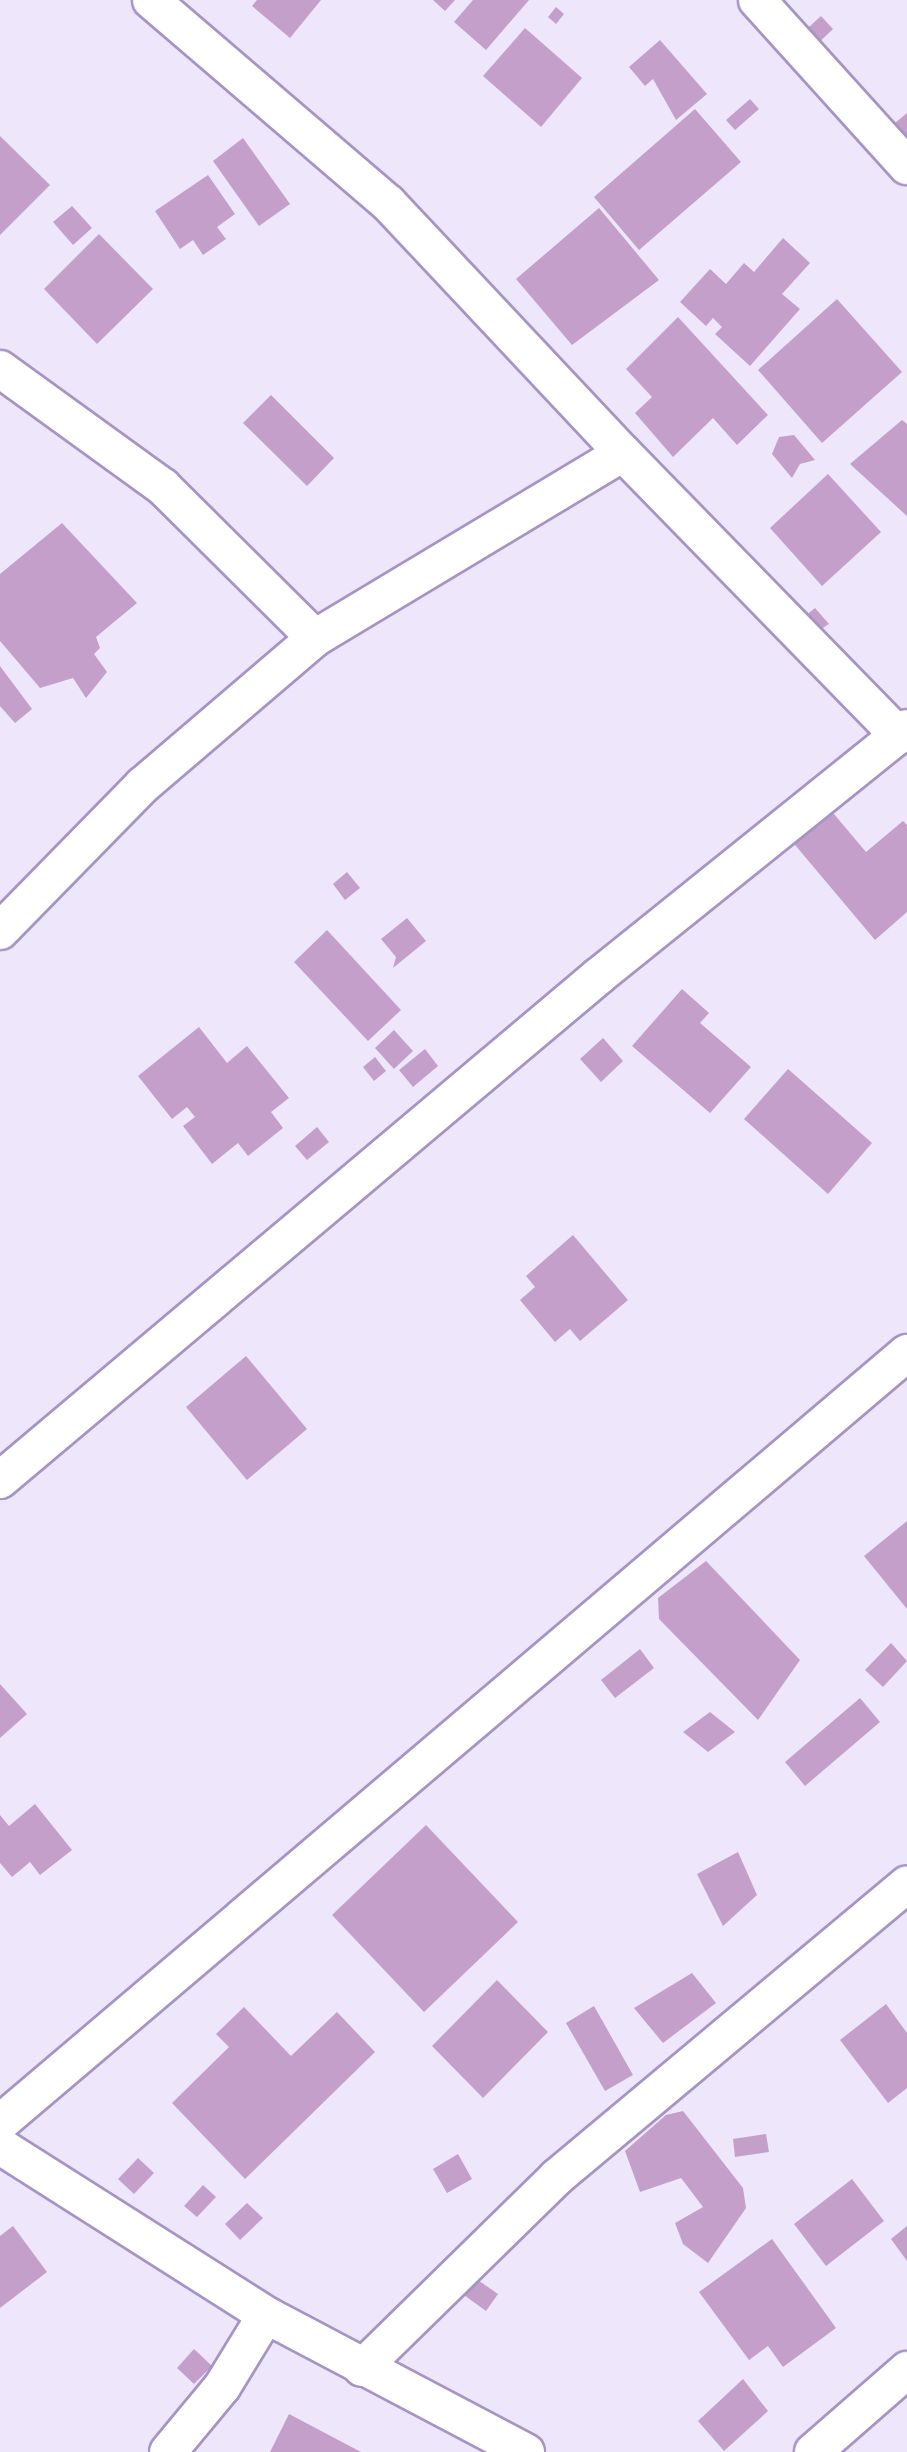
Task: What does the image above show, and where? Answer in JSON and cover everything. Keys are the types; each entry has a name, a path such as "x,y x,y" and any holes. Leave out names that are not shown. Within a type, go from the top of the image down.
{"street":[{"path":"0,1480 600,975 903,732 623,453 388,203 151,0"},
{"path":"757,0 907,166"},
{"path":"0,369 163,487 315,638"},
{"path":"0,931 143,785 315,638 623,453"},
{"path":"0,2123 907,1353"},
{"path":"362,2368 557,2177 907,1884"},
{"path":"0,2146 266,2315 526,2452"},
{"path":"168,2452 222,2387 266,2315"},
{"path":"813,2452 907,2370"}],"building":[{"path":"257,0 321,0 290,38 252,6"},
{"path":"433,0 455,0 445,11"},
{"path":"473,0 529,0 486,50 454,22"},
{"path":"556,7 564,14 556,24 548,17"},
{"path":"821,16 833,29 811,50 799,36"},
{"path":"525,28 582,78 541,127 483,76"},
{"path":"660,40 707,94 676,120 653,79 645,86 629,67"},
{"path":"750,99 759,109 735,130 726,120"},
{"path":"695,109 741,162 639,250 594,197"},
{"path":"907,113 907,138 895,123"},
{"path":"0,136 50,185 0,235"},
{"path":"243,138 290,204 259,226 213,161"},
{"path":"208,175 235,214 217,227 226,239 203,255 193,240 180,249 155,211"},
{"path":"72,206 92,228 73,245 53,222"},
{"path":"599,208 659,280 572,345 516,279"},
{"path":"99,234 153,289 97,344 44,289"},
{"path":"783,238 810,263 782,294 800,309 750,366 715,334 722,327 713,318 706,326 680,302 710,269 726,284 744,263 754,272"},
{"path":"837,299 902,372 822,443 758,370"},
{"path":"678,317 768,415 737,445 713,418 673,457 635,413 652,397 626,369"},
{"path":"271,395 334,458 307,486 243,423"},
{"path":"902,420 907,424 907,516 850,464"},
{"path":"794,435 815,460 800,464 792,478 772,454 779,437"},
{"path":"828,474 881,532 822,586 770,528"},
{"path":"62,523 137,603 96,637 100,648 94,654 107,672 86,698 73,678 40,688 0,641 0,574"},
{"path":"815,608 829,624 818,631 805,616"},
{"path":"0,666 32,709 15,723 0,706"},
{"path":"823,801 866,852 903,821 907,825 907,912 875,940 785,833"},
{"path":"347,872 360,888 345,900 333,884"},
{"path":"407,918 426,941 393,968 396,957 381,939"},
{"path":"327,930 401,1010 368,1041 294,962"},
{"path":"682,989 709,1013 700,1023 751,1067 710,1113 632,1046"},
{"path":"199,1027 227,1063 247,1046 289,1098 271,1112 283,1128 248,1156 238,1143 212,1164 183,1126 195,1117 187,1107 172,1119 138,1076"},
{"path":"394,1030 413,1051 394,1069 375,1048"},
{"path":"603,1038 623,1061 601,1082 580,1059"},
{"path":"425,1049 438,1066 413,1087 399,1070"},
{"path":"375,1057 386,1071 374,1081 363,1067"},
{"path":"788,1069 872,1143 828,1194 744,1119"},
{"path":"317,1127 329,1142 307,1160 295,1146"},
{"path":"573,1235 628,1300 580,1341 570,1329 555,1342 520,1300 535,1287 526,1276"},
{"path":"246,1356 307,1429 247,1480 186,1407"},
{"path":"907,1521 907,1609 864,1556"},
{"path":"706,1561 800,1660 758,1720 659,1619 658,1598"},
{"path":"891,1643 907,1661 883,1687 865,1670"},
{"path":"640,1649 654,1668 615,1698 601,1680"},
{"path":"0,1684 27,1714 0,1738"},
{"path":"860,1698 880,1722 805,1786 785,1762"},
{"path":"710,1712 735,1732 708,1752 683,1732"},
{"path":"35,1804 72,1850 40,1875 30,1862 12,1877 0,1863 0,1815 9,1826"},
{"path":"426,1825 518,1922 424,2012 332,1915"},
{"path":"738,1852 757,1895 723,1926 697,1874"},
{"path":"692,1973 716,2003 663,2043 634,2008"},
{"path":"497,1980 548,2032 483,2098 432,2046"},
{"path":"886,2004 907,2033 907,2088 888,2103 840,2040"},
{"path":"594,2006 633,2075 605,2091 566,2023"},
{"path":"244,2007 291,2056 337,2012 375,2052 245,2179 172,2103 229,2047 216,2034"},
{"path":"683,2111 743,2188 746,2208 708,2263 683,2244 675,2223 703,2207 681,2178 640,2192 625,2151 666,2115"},
{"path":"766,2134 769,2152 735,2157 733,2139"},
{"path":"458,2154 472,2179 447,2193 433,2169"},
{"path":"138,2158 154,2173 134,2194 118,2179"},
{"path":"852,2179 884,2221 826,2266 794,2224"},
{"path":"203,2185 216,2197 197,2217 184,2206"},
{"path":"247,2203 263,2218 240,2240 225,2224"},
{"path":"13,2226 47,2272 0,2308 0,2236"},
{"path":"907,2226 907,2261 891,2239"},
{"path":"772,2239 836,2328 783,2367 768,2346 749,2360 699,2292"},
{"path":"475,2278 498,2294 486,2311 464,2295"},
{"path":"194,2349 212,2366 194,2384 177,2368"},
{"path":"743,2379 768,2411 724,2451 698,2421"},
{"path":"289,2414 361,2452 270,2452"}]}
